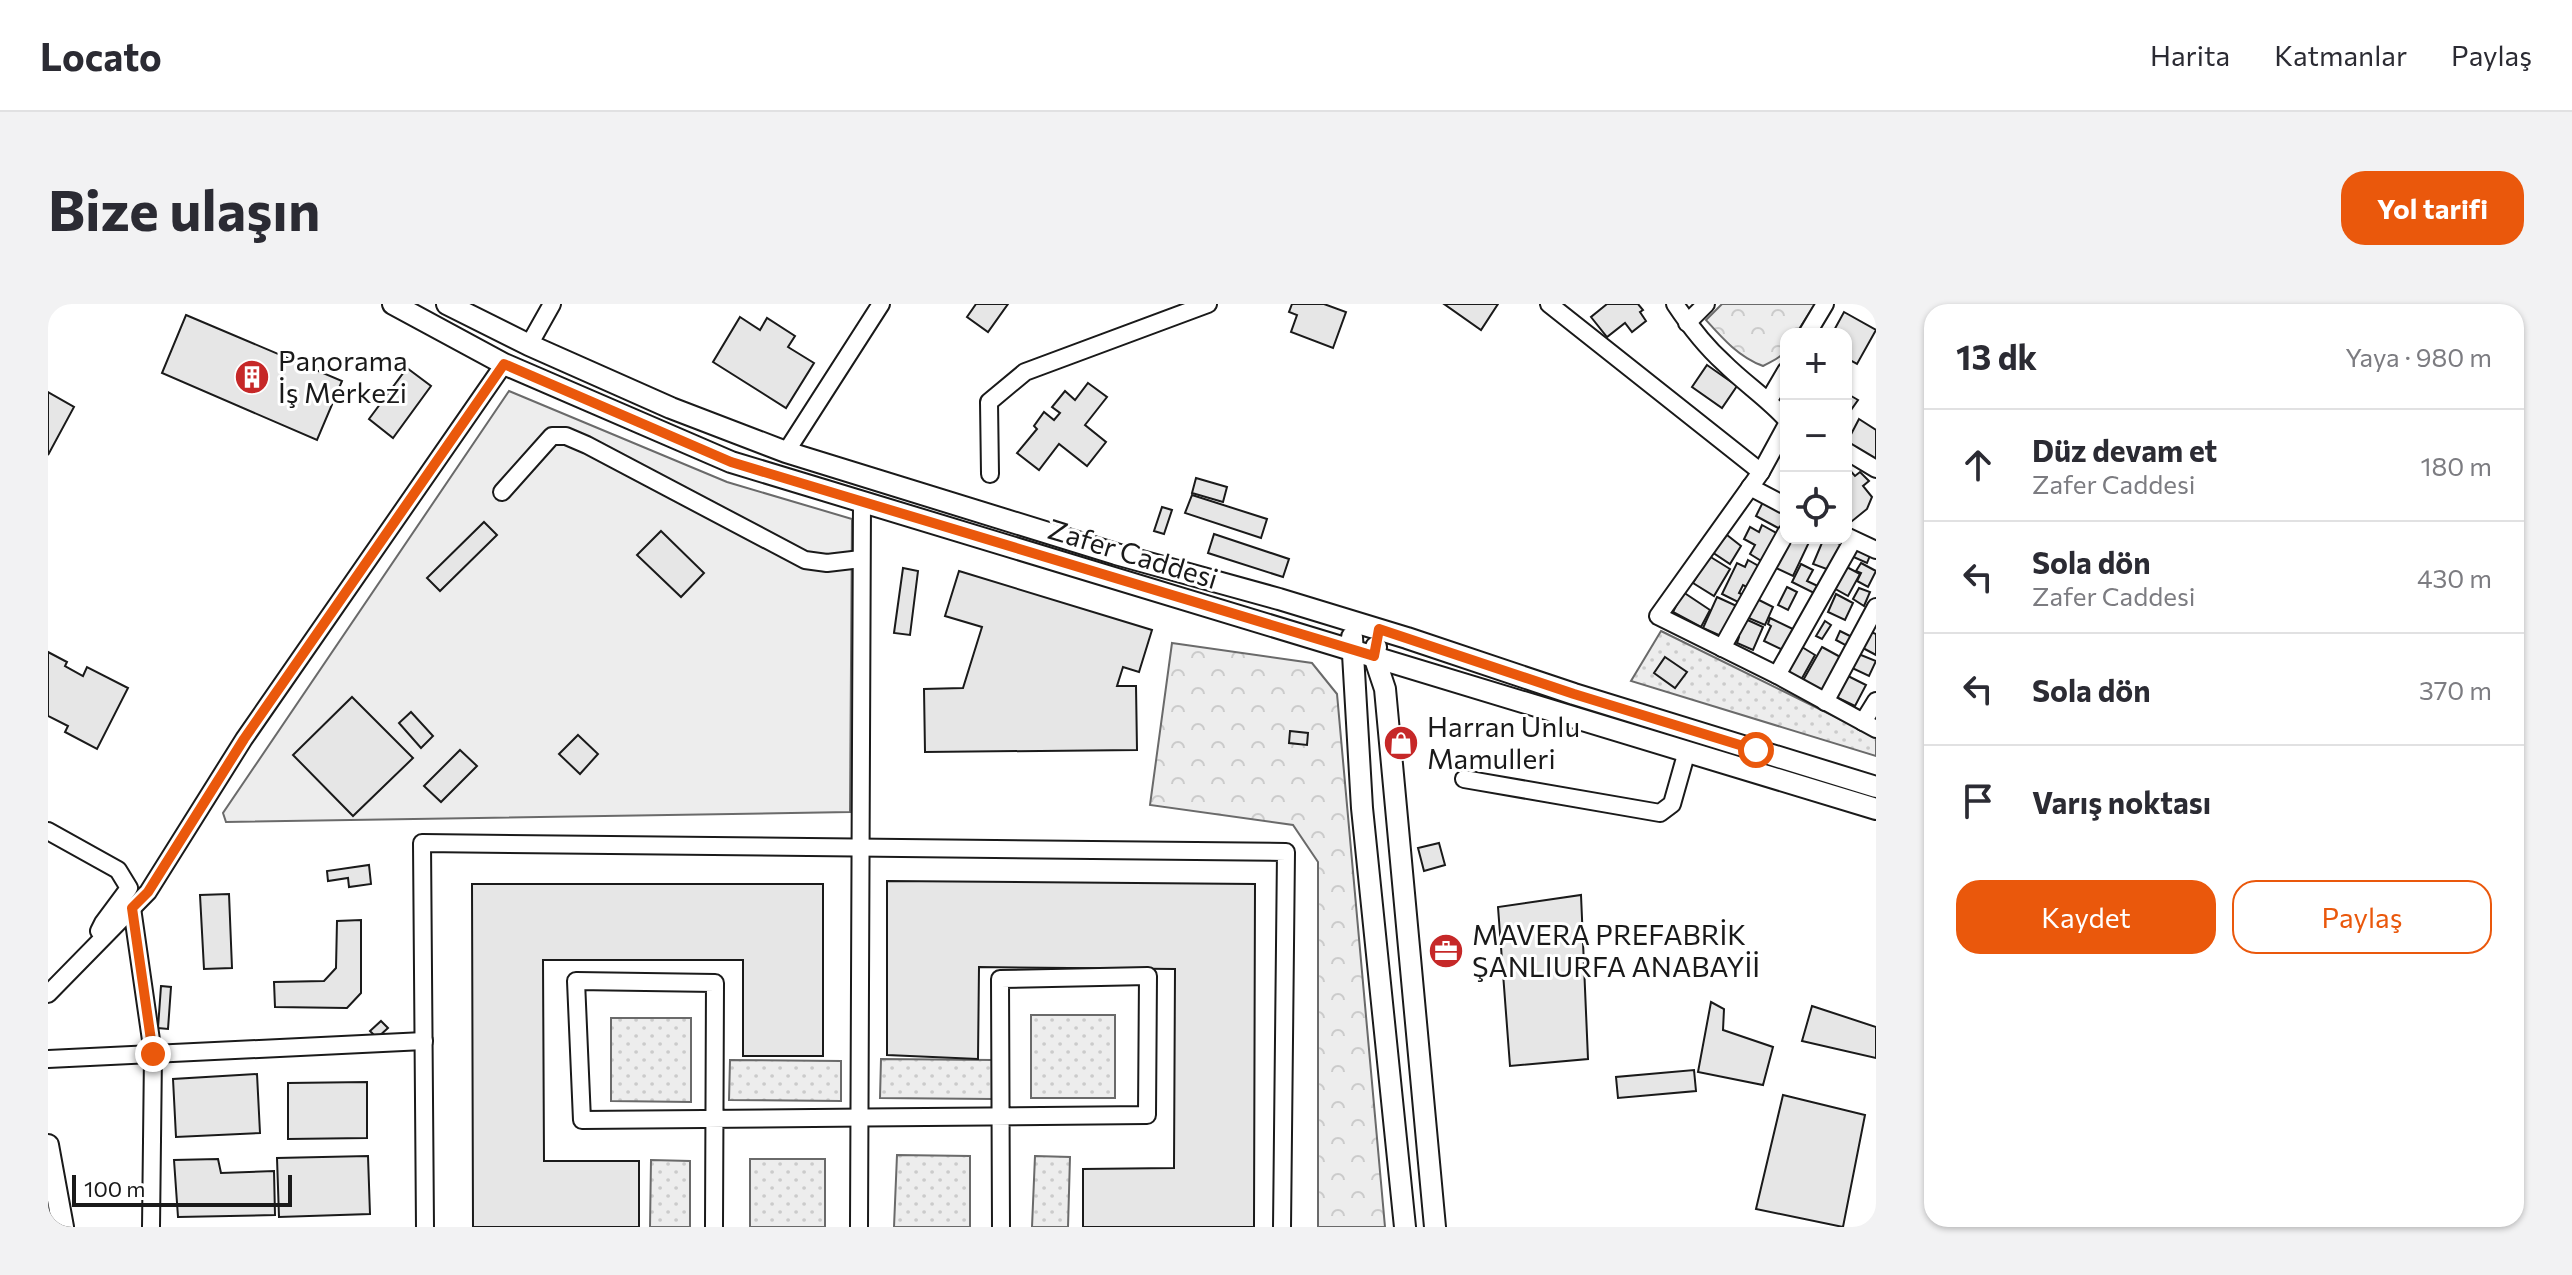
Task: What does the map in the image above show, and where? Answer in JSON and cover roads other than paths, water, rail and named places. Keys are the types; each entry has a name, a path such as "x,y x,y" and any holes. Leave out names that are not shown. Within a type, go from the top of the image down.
{"main road":[{"name":"Zafer Caddesi","path":"393,304 504,364 731,462 1876,809"},
{"name":"Zafer Caddesi","path":"447,304 529,345 671,408 786,452 1101,550 1379,629 1574,694 1876,787"},
{"path":"1351,621 1362,808 1405,1227"},
{"path":"1379,629 1374,656 1385,689 1435,1227"},
{"path":"48,1145 63,1227"}],"street":[{"path":"529,345 552,304"},
{"path":"786,452 881,304"},
{"path":"990,474 989,402 1025,372 1208,304"},
{"path":"1549,304 1761,472"},
{"path":"1675,304 1687,323 1724,363 1780,412"},
{"path":"1687,323 1706,304"},
{"path":"1811,328 1825,304"},
{"path":"48,994 148,892 244,739 504,364"},
{"path":"1769,400 1780,381"},
{"path":"502,492 552,436 566,436 805,560 827,563 861,559"},
{"path":"1780,437 1761,472 1658,616 1870,725 1876,701"},
{"path":"1852,455 1876,469"},
{"path":"1750,487 1780,503"},
{"path":"859,1227 862,501"},
{"path":"1852,539 1876,550"},
{"path":"1722,648 1780,544"},
{"path":"1777,675 1847,544"},
{"path":"1825,702 1876,607"},
{"path":"1464,779 1660,813 1672,804 1687,751"},
{"path":"48,831 118,870 129,888 103,923 95,944"},
{"path":"425,1227 422,843 1286,852 1282,1227"},
{"path":"132,908 153,1054 151,1227"},
{"path":"714,1227 714,1119 715,983 576,981 582,1120 714,1119 859,1117 1001,1116 1147,1115 1148,976 1000,979 1001,1116 1001,1227"},
{"path":"48,1059 424,1041"}],"place":[{"name":"Panorama İş Merkezi","path":"252,377"},
{"name":"Harran Unlu Mamulleri","path":"1401,743"},
{"name":"MAVERA PREFABRİK ŞANLIURFA ANABAYİİ","path":"1446,951"}]}
